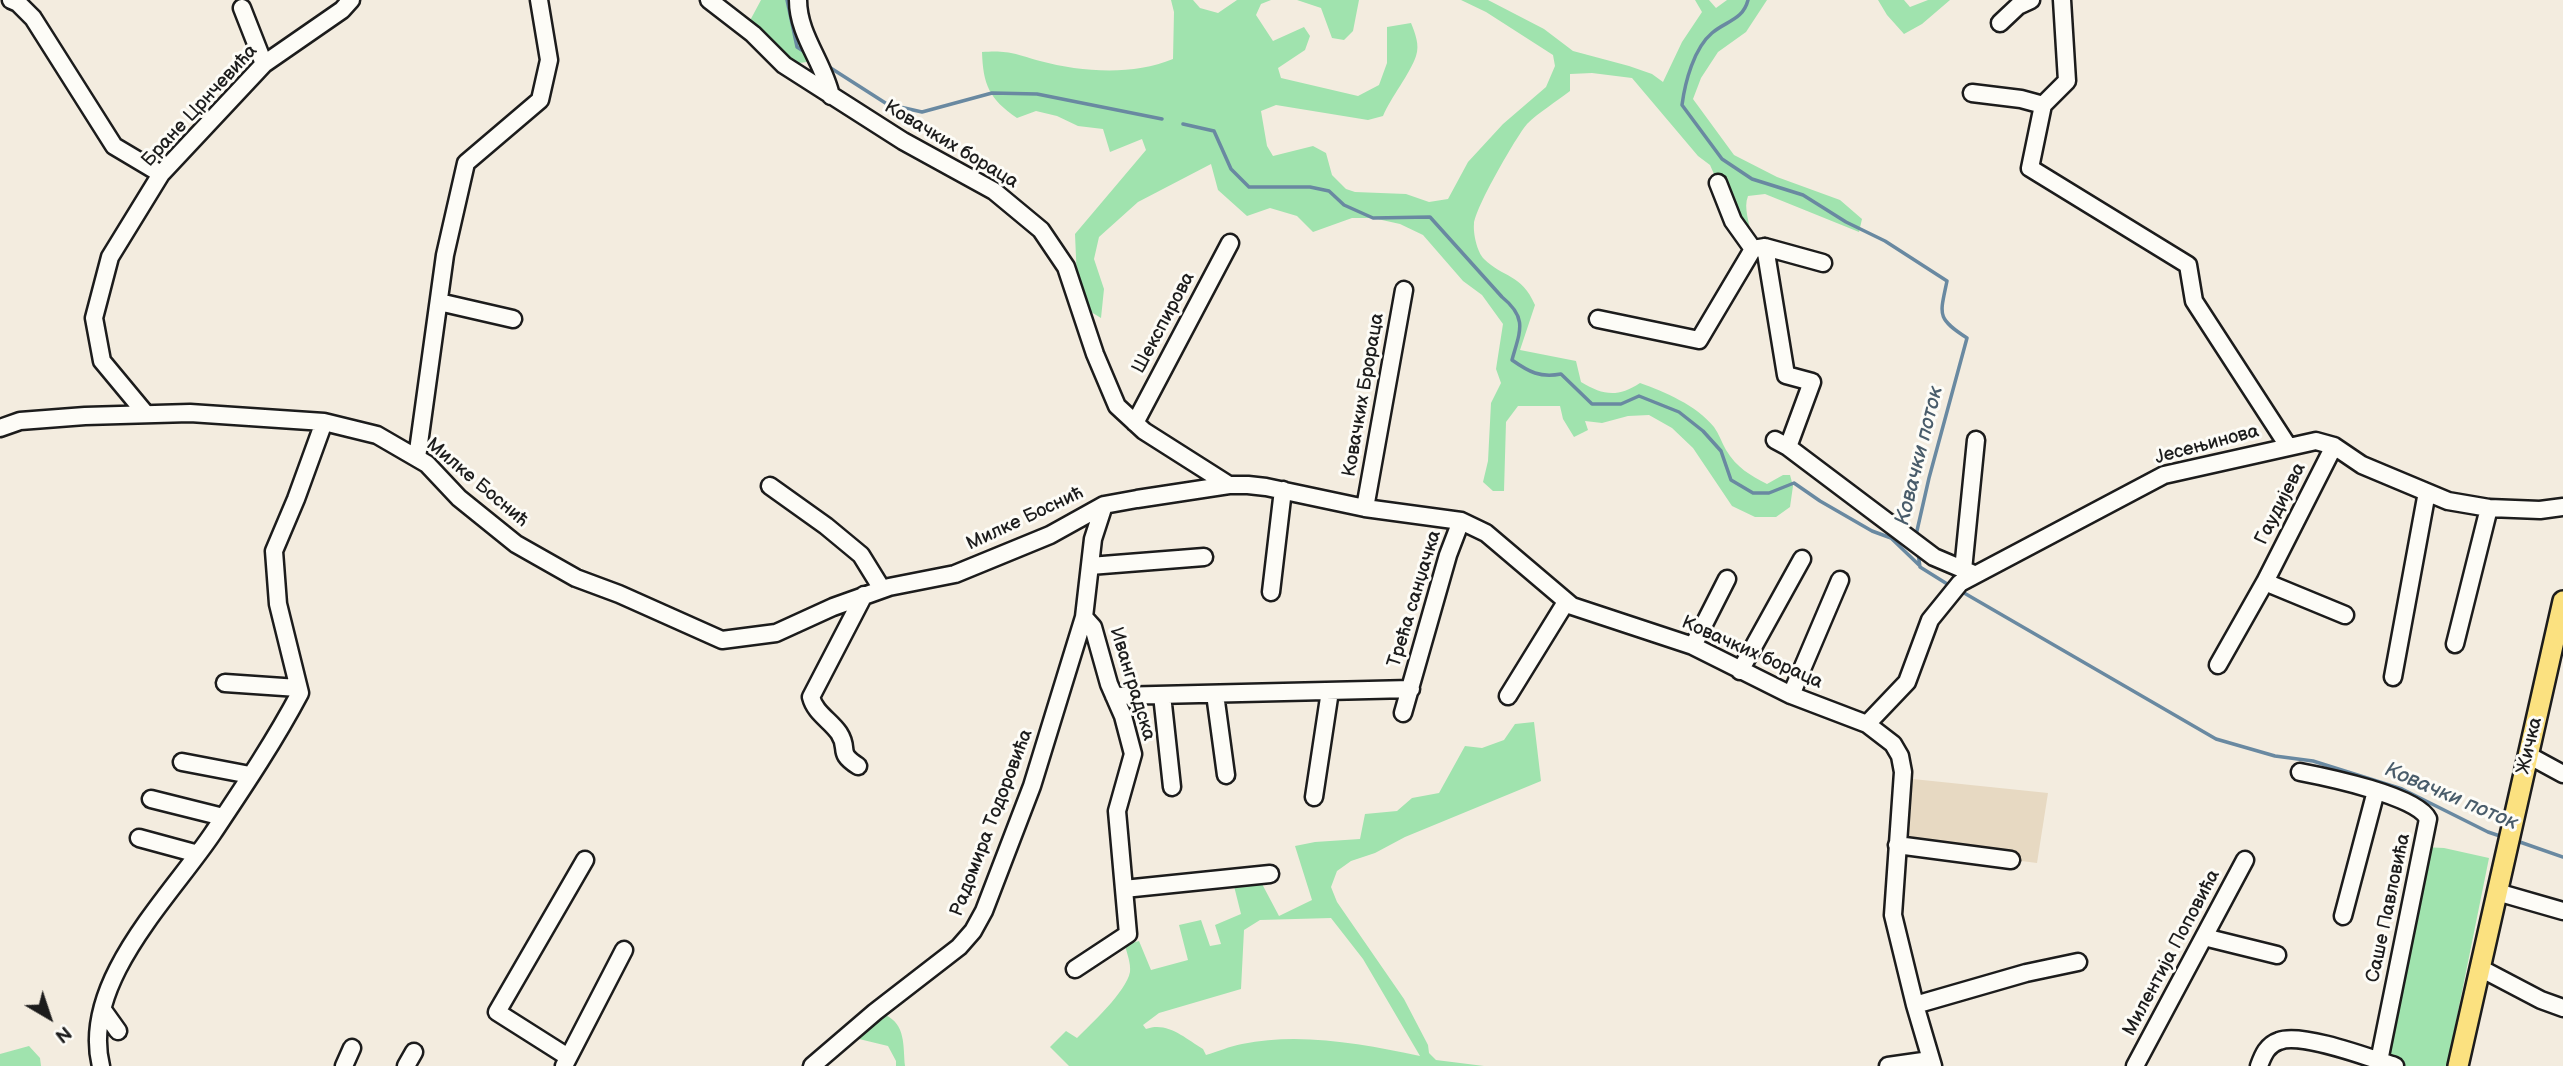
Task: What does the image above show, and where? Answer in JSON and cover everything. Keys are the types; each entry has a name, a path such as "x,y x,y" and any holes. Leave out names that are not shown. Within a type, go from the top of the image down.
{"main road":[{"name":"Жичка","path":"2458,1066 2563,601"}],"street":[{"path":"10,0 18,3 33,18 114,146 161,174"},
{"name":"Бране Црнчевића","path":"146,414 102,361 94,318 110,257 161,174 264,64 342,10 351,0"},
{"path":"417,458 445,255 467,163 540,100 549,60 539,0"},
{"name":"Ковачких бораца","path":"709,0 753,34 784,65 903,141 993,191 1041,230 1066,267 1095,354 1117,406 1153,438 1229,485"},
{"path":"798,0 798,15 828,82 831,96"},
{"path":"2000,23 2018,6 2031,0"},
{"path":"2061,1 2067,81 2043,105 2030,168 2188,265 2194,301 2288,446"},
{"path":"242,8 264,64"},
{"path":"1972,93 2021,99 2043,105"},
{"path":"1718,183 1732,221 1759,248 1823,263"},
{"name":"Шекспирова","path":"1135,423 1230,243"},
{"path":"1598,319 1699,340 1759,248"},
{"path":"1759,248 1786,375 1812,382 1782,444 1924,550 1965,576 1976,440"},
{"name":"Ковачких Брораца","path":"1365,508 1404,290"},
{"path":"439,302 513,319"},
{"name":"Милке Боснић","path":"0,428 27,421 190,413 324,422 377,435 427,464 459,498 516,544 576,578 722,640 776,633 833,607 882,589 955,574 1049,535 1104,505"},
{"path":"101,1066 97,1038 103,1010 117,970 136,937 223,817 284,723 300,693 278,604 274,551 324,422"},
{"name":"Јесењинова","path":"1867,724 1907,682 1930,620 1965,576 2011,557 2164,475 2316,441 2334,446"},
{"path":"2334,446 2362,465 2448,501 2489,508 2540,510 2563,507"},
{"name":"Гаудијева","path":"2218,666 2334,446"},
{"name":"Ковачких бораца","path":"1104,505 1229,485 1257,486 1365,508 1461,521 1486,533 1566,602 1693,646 1791,695 1867,724 1893,744 1900,756 1903,772 1893,915 1915,1005 1922,1063"},
{"path":"770,486 861,555 882,589"},
{"path":"1271,592 1283,491"},
{"path":"2393,677 2427,492"},
{"name":"Радомира Тодоровића","path":"812,1066 875,1012 959,947 973,931 984,911 1032,786 1084,617 1093,539 1104,505"},
{"path":"2455,644 2489,508"},
{"name":"Трећа санџачка","path":"1403,713 1448,555 1461,521"},
{"path":"1090,566 1204,557"},
{"path":"1740,671 1802,559"},
{"path":"1693,646 1727,579"},
{"path":"1791,695 1840,580"},
{"path":"2264,582 2345,615"},
{"path":"858,766 846,758 841,736 814,706 811,696 864,595"},
{"path":"1508,696 1566,602"},
{"name":"Иванградска","path":"1075,969 1128,934 1117,811 1133,754 1093,627 1084,617"},
{"path":"225,683 298,688"},
{"name":"Трећа санџачка","path":"1114,696 1411,689"},
{"path":"1314,797 1330,691"},
{"path":"1216,694 1226,775"},
{"path":"1162,695 1172,787"},
{"path":"2528,755 2563,774"},
{"path":"182,762 250,775"},
{"name":"Саше Павловића","path":"2300,772 2376,791 2416,806 2424,811 2428,819 2384,1064"},
{"name":"Саше Павловића","path":"2343,916 2376,791"},
{"path":"151,799 223,817"},
{"path":"139,838 198,853"},
{"path":"1897,845 2011,860"},
{"path":"585,860 497,1012 566,1062 624,950"},
{"name":"Милентија Поповића","path":"2134,1066 2245,860"},
{"path":"1124,889 1270,874"},
{"path":"2497,892 2563,911"},
{"path":"2204,937 2277,955"},
{"path":"1915,1005 2026,973 2078,962"},
{"path":"2480,968 2541,1000 2563,1008"},
{"path":"103,1010 118,1031"},
{"path":"2259,1066 2269,1048 2276,1042 2294,1038 2384,1064"},
{"path":"344,1066 352,1048"},
{"path":"405,1066 414,1052"},
{"path":"1888,1066 1922,1063"}],"shaded area":[{"path":"1903,778 2048,793 2037,863 1897,845"}],"green space":[{"path":"761,0 798,0 798,15 807,62 784,65 746,28"},
{"path":"1171,0 1193,0 1200,8 1218,13 1237,0 1271,0 1261,4 1256,15 1273,41 1304,27 1310,36 1305,50 1278,68 1281,78 1358,96 1379,85 1387,63 1387,27 1411,23 1417,43 1416,56 1383,116 1368,120 1276,105 1261,111 1267,146 1273,156 1313,146 1326,153 1332,175 1346,189 1355,192 1406,194 1429,202 1448,199 1468,162 1503,124 1546,87 1555,66 1553,55 1486,12 1461,0 1488,0 1544,29 1573,51 1629,66 1652,74 1663,82 1682,42 1702,12 1695,0 1709,0 1716,8 1727,0 1767,0 1746,32 1718,52 1701,78 1693,99 1734,155 1777,177 1840,200 1862,219 1859,232 1765,194 1748,196 1746,211 1751,236 1710,165 1698,156 1632,78 1592,73 1570,74 1570,91 1527,124 1488,189 1476,216 1474,228 1477,247 1484,259 1518,281 1535,305 1520,350 1576,361 1581,382 1596,390 1617,393 1640,383 1680,400 1707,419 1730,456 1749,474 1767,484 1783,475 1790,475 1793,486 1790,507 1776,517 1755,517 1732,506 1693,448 1672,428 1649,415 1628,416 1602,423 1585,421 1588,430 1574,437 1563,419 1560,406 1518,406 1506,422 1504,491 1493,491 1483,482 1488,461 1491,403 1501,383 1496,369 1503,324 1482,295 1463,281 1423,235 1400,224 1373,218 1352,218 1313,232 1297,216 1270,208 1247,216 1218,190 1211,164 1138,202 1099,237 1094,259 1104,289 1101,318 1078,304 1075,234 1146,150 1142,139 1110,152 1103,129 1078,126 1057,116 1036,111 1017,118 1000,104 989,90 982,52 1012,53 1056,65 1090,70 1124,70 1157,64 1173,59 1174,12"},
{"path":"1297,0 1359,0 1353,31 1344,40 1332,38 1321,8"},
{"path":"1878,0 1904,0 1910,7 1928,0 1950,0 1922,24 1904,34"},
{"path":"1534,722 1541,781 1351,861 1337,871 1331,887 1337,902 1404,999 1428,1045 1429,1053 1436,1060 1484,1066 1069,1066 1050,1047 1066,1031 1077,1038 1122,989 1130,972 1125,945 1139,941 1151,970 1188,960 1179,925 1201,920 1210,946 1221,944 1215,925 1241,914 1234,886 1261,882 1279,916 1312,900 1295,846 1360,839 1365,814 1397,811 1412,798 1439,793 1465,746 1482,748 1504,740 1515,724","holes":["1331,918 1363,959 1420,1056 1309,1039 1242,1044 1206,1055 1203,1049 1176,1032 1161,1027 1146,1029 1143,1025 1159,1013 1241,989 1244,930 1260,920"]},
{"path":"2423,847 2444,848 2489,858 2447,1066 2378,1066"},
{"path":"885,1015 897,1024 900,1030 905,1066 896,1066 888,1046 859,1039"},
{"path":"29,1046 40,1058 41,1066 0,1066 0,1054"}],"waterway":[{"path":"787,0 797,47 808,54"},
{"name":"Ковачки поток","path":"1748,0 1738,16 1712,33 1700,47 1688,76 1682,105 1722,159 1752,179 1803,195 1846,222 1885,241 1947,281 1943,315 1950,325 1967,338 1916,535"},
{"path":"826,65 887,104 922,112 992,93 1037,94 1162,119"},
{"path":"1183,124 1214,131 1231,169 1249,187 1310,187 1329,191 1344,205 1373,218 1430,217 1516,312 1520,326 1512,360 1535,373 1561,374 1592,404 1621,404 1639,396 1679,412 1703,431 1721,451 1731,480 1753,493 1769,493 1794,483 1872,531 1891,538 1919,565"},
{"name":"Ковачки поток","path":"1918,553 1920,567 1952,587"},
{"name":"Ковачки поток","path":"1959,590 2216,739 2275,756 2313,761 2402,789 2503,837"},
{"name":"Ковачки поток","path":"2517,841 2563,857"}]}
